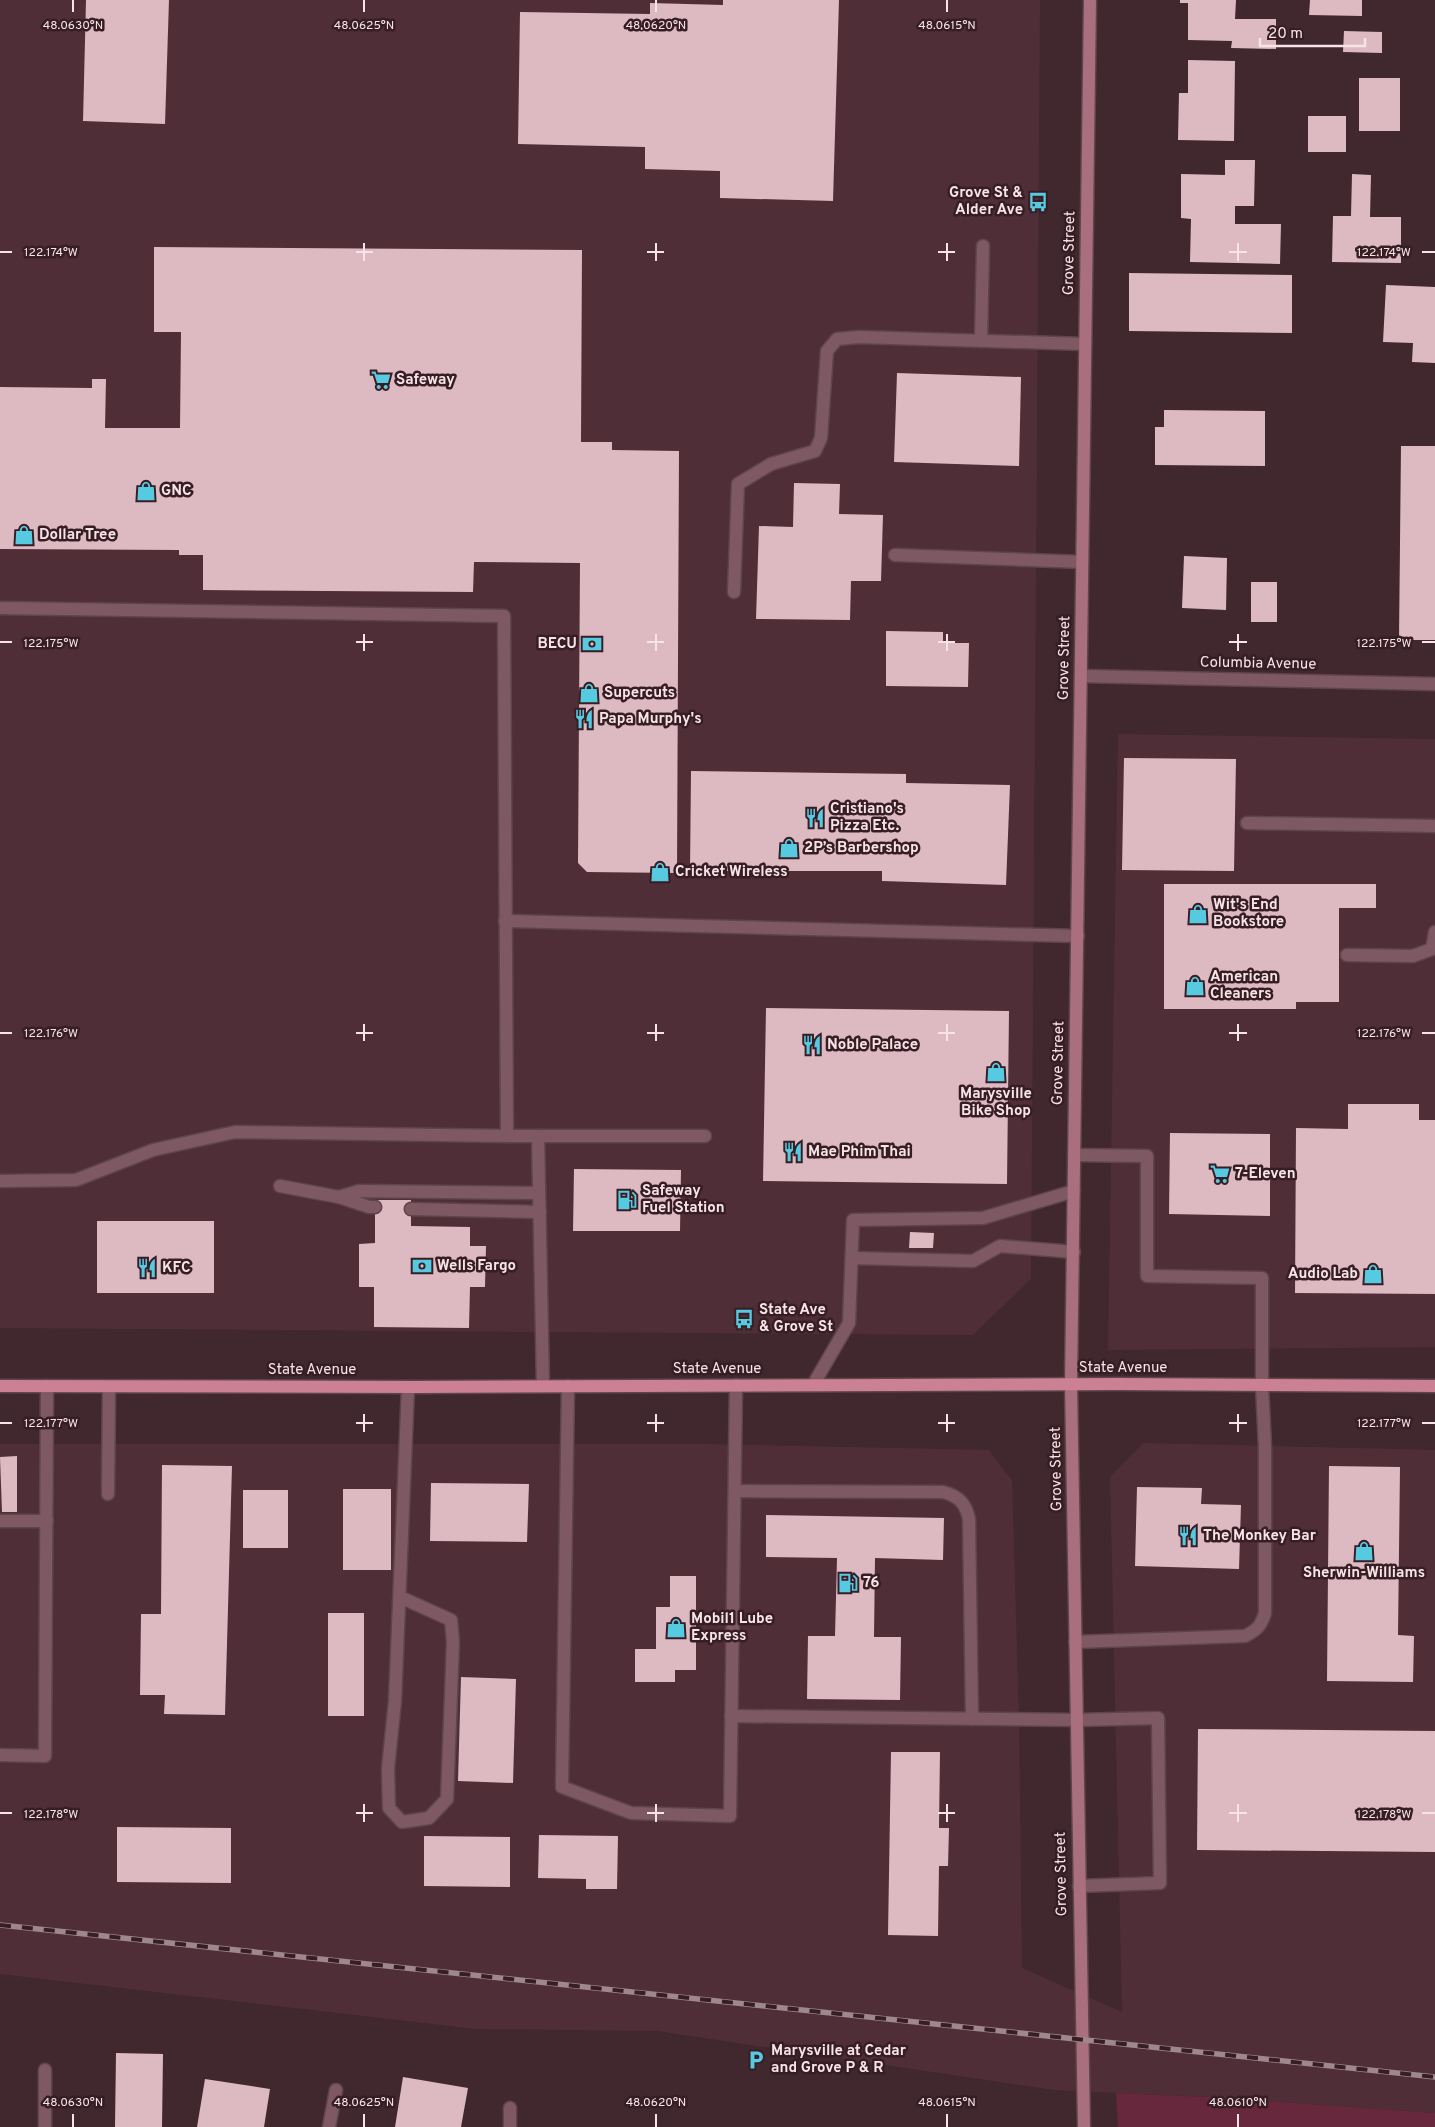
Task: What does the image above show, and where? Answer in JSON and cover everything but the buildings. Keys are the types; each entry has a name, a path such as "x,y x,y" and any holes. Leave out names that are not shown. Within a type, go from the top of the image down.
{"main road":[{"name":"State Avenue","path":"0,1386 408,1387 1071,1384 1435,1386"}],"street":[{"name":"Grove Street","path":"1084,2127 1071,1384 1090,0"},
{"path":"981,341 983,246"},
{"path":"734,592 738,484 771,464 814,451 821,438 827,351 837,340 859,337 1085,344"},
{"path":"895,555 1082,562"},
{"path":"0,608 504,616 506,1136"},
{"name":"Columbia Avenue","path":"1081,676 1435,684"},
{"path":"1247,823 1435,826"},
{"path":"505,921 1078,936"},
{"path":"1347,955 1413,956 1422,954 1432,950 1435,932"},
{"path":"0,1180 76,1180 152,1150 235,1132 506,1136 705,1136"},
{"path":"538,1136 543,1386"},
{"path":"1074,1155 1147,1156 1147,1276 1262,1278 1262,1385 1265,1447 1265,1613 1261,1625 1255,1632 1245,1636 1075,1642"},
{"path":"280,1186 339,1196 369,1208 375,1208"},
{"path":"339,1196 359,1191 539,1193"},
{"path":"813,1385 850,1323 853,1220 983,1218 1074,1191"},
{"path":"411,1209 540,1212"},
{"path":"852,1258 973,1261 1000,1246 1074,1252"},
{"path":"0,1755 45,1756 47,1386"},
{"path":"568,1386 562,1787 631,1813 730,1816 736,1386"},
{"path":"108,1494 109,1387"},
{"path":"400,1597 451,1620 453,1642 446,1799 428,1818 402,1822 389,1808 388,1784 395,1701 408,1387"},
{"path":"735,1491 943,1492 954,1495 961,1501 967,1510 969,1519 972,1719"},
{"path":"0,1521 46,1521"},
{"path":"731,1716 1076,1720 1158,1718 1160,1884 1079,1886"},
{"path":"45,2070 45,2127"},
{"path":"329,2127 336,2090"},
{"path":"510,2108 510,2127"}],"shaded area":[{"path":"0,0 1040,0 1031,1279 973,1335 0,1328"},
{"path":"1118,734 1435,739 1435,1347 1108,1350"},
{"path":"1143,1443 1435,1450 1435,2113 1209,2097 1054,2090 657,2031 476,2029 0,1974 0,1444 707,1444 989,1450 1012,1481 1019,1720 1022,1968 1122,2012 1110,1477"},
{"path":"1116,2093 1209,2097 1435,2113 1435,2127 1118,2127"}],"railway":[{"path":"0,1925 1435,2077"}],"place":[{"name":"Grove St & Alder Ave","path":"1038,202"},
{"name":"Safeway","path":"381,380"},
{"name":"GNC","path":"146,491"},
{"name":"Dollar Tree","path":"24,535"},
{"name":"BECU","path":"592,644"},
{"name":"Supercuts","path":"589,693"},
{"name":"Papa Murphy's","path":"584,719"},
{"name":"Cristiano's Pizza Etc.","path":"815,818"},
{"name":"2P’s Barbershop","path":"789,848"},
{"name":"Cricket Wireless","path":"660,872"},
{"name":"Wit's End Bookstore","path":"1198,914"},
{"name":"American Cleaners","path":"1195,986"},
{"name":"Noble Palace","path":"812,1045"},
{"name":"Marysville Bike Shop","path":"996,1072"},
{"name":"Mae Phim Thai","path":"793,1152"},
{"name":"7-Eleven","path":"1220,1174"},
{"name":"Safeway Fuel Station","path":"627,1200"},
{"name":"Wells Fargo","path":"422,1266"},
{"name":"KFC","path":"147,1268"},
{"name":"Audio Lab","path":"1373,1274"},
{"name":"State Ave & Grove St","path":"744,1319"},
{"name":"The Monkey Bar","path":"1188,1536"},
{"name":"Sherwin-Williams","path":"1364,1551"},
{"name":"76","path":"848,1583"},
{"name":"Mobil1 Lube Express","path":"676,1628"},
{"name":"Marysville at Cedar and Grove P & R","path":"756,2060"}]}
